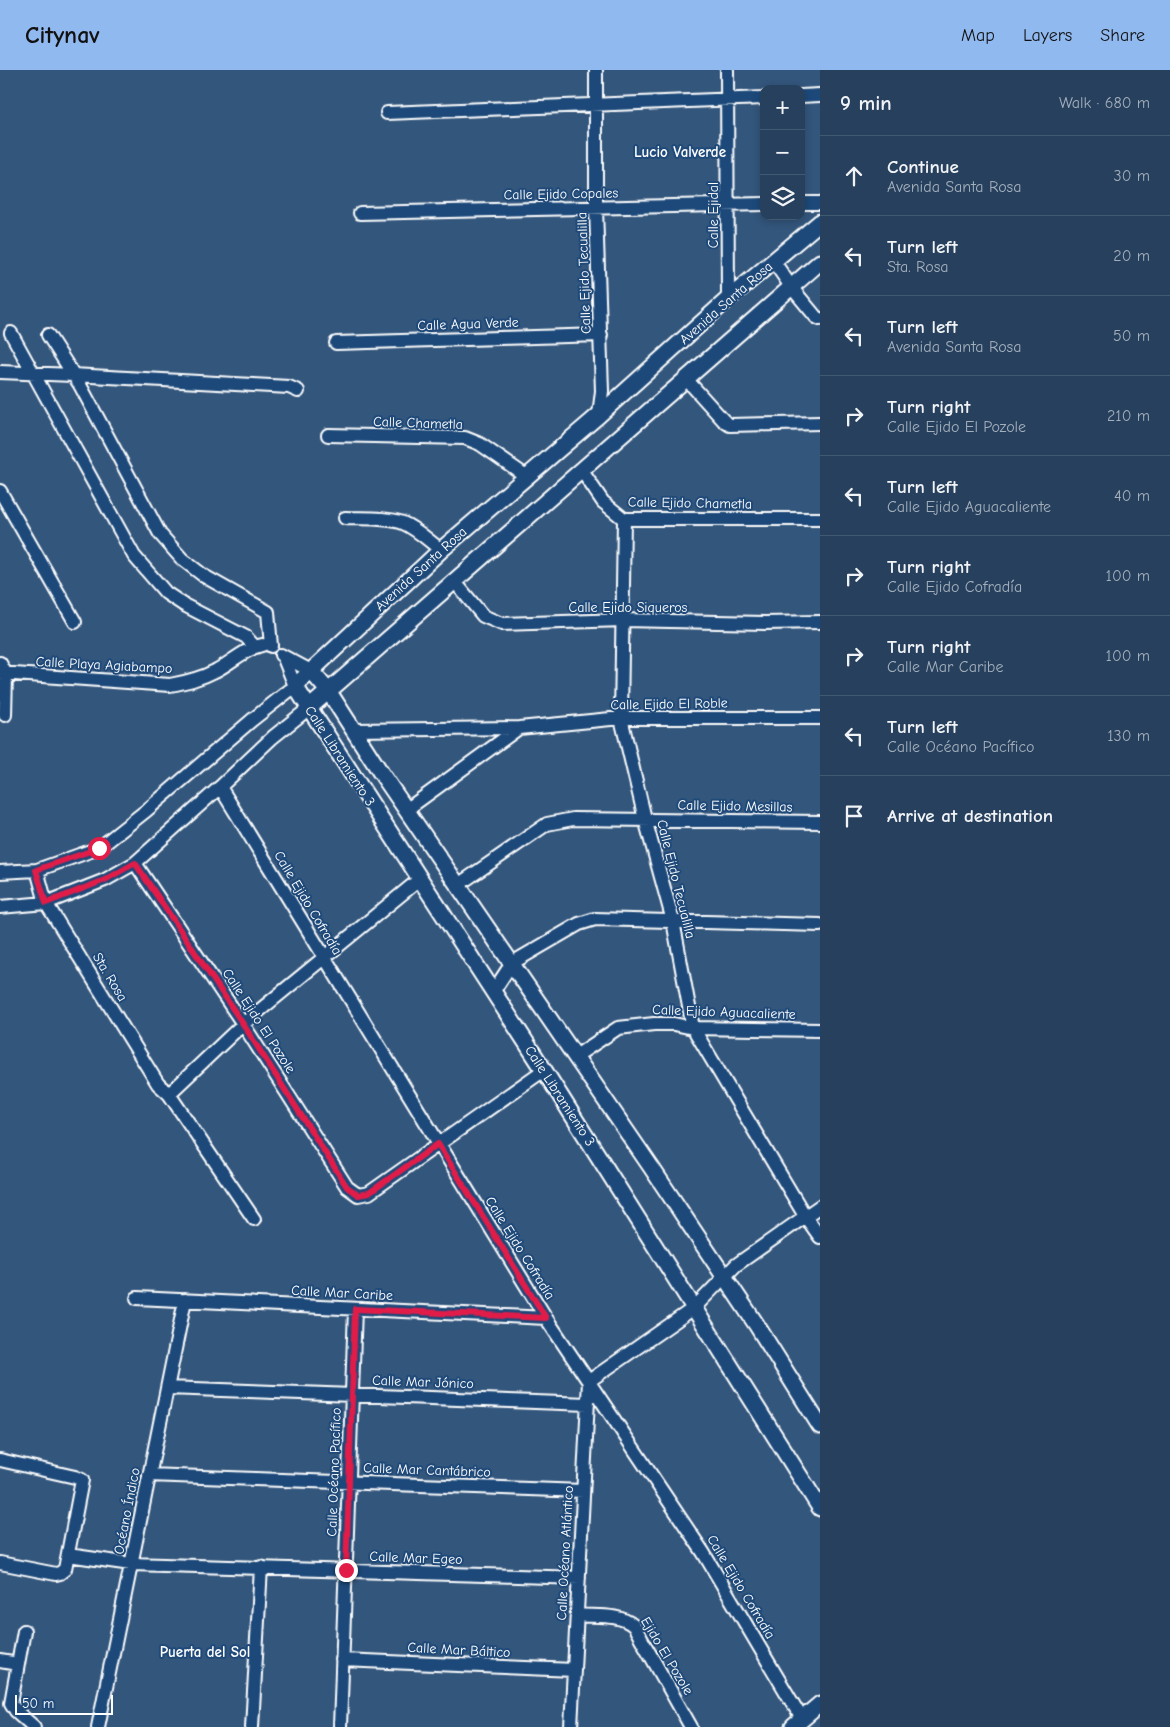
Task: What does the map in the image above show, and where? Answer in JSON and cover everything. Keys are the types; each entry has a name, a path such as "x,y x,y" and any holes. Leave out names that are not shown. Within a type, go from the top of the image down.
{"street":[{"name":"Calle Ejido Tecualilla","path":"596,70 596,208 602,391 599,415"},
{"name":"Calle Ejidal","path":"728,70 728,299"},
{"path":"805,96 820,95"},
{"path":"387,113 760,98"},
{"path":"805,203 820,203"},
{"name":"Calle Ejido Copales","path":"360,213 760,204"},
{"name":"Avenida Santa Rosa","path":"0,872 36,870 99,848 147,810 252,720 295,686 441,550 599,415 728,299 820,222"},
{"path":"774,262 792,288 816,317 820,319"},
{"path":"0,908 46,903 105,880 135,863 273,737 329,692 820,262"},
{"path":"11,333 134,556 166,593 184,605 246,636 255,647"},
{"path":"48,335 80,385 160,534 182,559 204,576 268,612 271,646 283,656 311,671"},
{"name":"Calle Agua Verde","path":"336,343 601,335"},
{"path":"0,372 289,388 298,391"},
{"path":"687,380 724,421 730,425 820,423"},
{"name":"Calle Chametla","path":"328,435 465,438 480,444 526,476"},
{"name":"Calle Ejido Chametla","path":"582,471 603,502 624,519 820,519"},
{"path":"0,491 75,622"},
{"path":"345,518 390,520 403,523 416,530 441,550"},
{"name":"Calle Ejido Tecualilla","path":"624,519 621,718 645,819 673,921 693,1028 805,1216 820,1237"},
{"name":"Calle Ejido Siqueros","path":"455,582 483,616 502,624 623,620 765,623 820,622"},
{"name":"Calle Playa Agiabampo","path":"2,670 170,686 194,681 214,672 248,649 271,646"},
{"path":"283,656 295,686"},
{"path":"2,670 5,714"},
{"name":"Calle Libramiento 3","path":"311,671 329,692 406,810 576,1056 756,1324 820,1426"},
{"name":"Calle Libramiento 3","path":"295,686 308,709 365,793 544,1070 820,1508"},
{"name":"Calle Ejido El Roble","path":"354,730 520,728 621,718 820,718"},
{"path":"406,810 520,728"},
{"name":"Calle Ejido Cofradía","path":"220,787 546,1318 703,1552 797,1723"},
{"name":"Calle Ejido Mesillas","path":"458,885 547,824 573,819 820,822"},
{"name":"Calle Ejido El Pozole","path":"135,863 243,1024 347,1187 358,1195 369,1193 438,1144"},
{"name":"Sta. Rosa","path":"36,870 46,903 158,1084 169,1094 254,1219"},
{"path":"169,1094 243,1024 420,879"},
{"path":"493,992 512,962 579,924 595,919 820,925"},
{"name":"Calle Ejido Aguacaliente","path":"576,1056 618,1028 674,1024 693,1028 820,1030"},
{"path":"438,1144 544,1070"},
{"path":"589,1381 694,1308 736,1265 820,1206"},
{"name":"Calle Mar Caribe","path":"137,1298 546,1318"},
{"name":"Océano Índico","path":"98,1727 185,1300"},
{"name":"Calle Océano Pacífico","path":"340,1727 355,1309"},
{"name":"Calle Océano Atlántico","path":"571,1727 589,1381"},
{"name":"Calle Mar Jónico","path":"167,1388 588,1404"},
{"path":"0,1460 82,1480 65,1569 56,1574 0,1563"},
{"name":"Calle Mar Cantábrico","path":"149,1475 583,1491"},
{"name":"Calle Mar Egeo","path":"68,1555 132,1564 579,1578"},
{"path":"252,1727 261,1567"},
{"name":"Ejido El Pozole","path":"577,1616 628,1620 634,1626 691,1727"},
{"path":"24,1631 11,1703 16,1711 34,1727"},
{"name":"Calle Mar Báltico","path":"342,1660 574,1670"},
{"path":"0,1661 18,1664"},
{"path":"797,1723 820,1704"}],"district":[{"name":"Lucio Valverde","path":"680,152"},
{"name":"Puerta del Sol","path":"205,1652"}],"route":[{"path":"99,848 36,870 46,903 105,880 135,863 243,1024 347,1187 358,1195 369,1193 438,1144 546,1318 355,1309 346,1570"}]}
